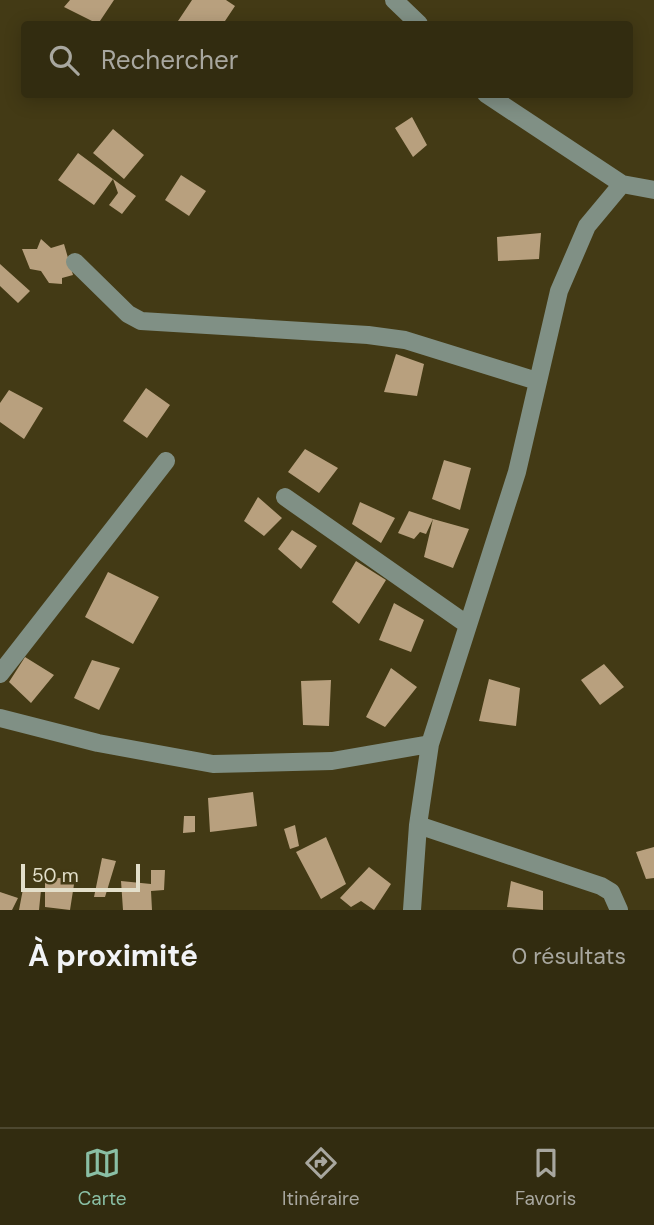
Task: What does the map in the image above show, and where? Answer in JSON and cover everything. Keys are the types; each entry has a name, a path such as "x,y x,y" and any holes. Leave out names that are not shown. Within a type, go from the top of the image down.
{"street":[{"path":"394,0 416,21"},
{"path":"492,98 622,184 654,190"},
{"path":"412,910 418,825 430,744 517,472 559,290 587,226 622,184"},
{"path":"75,262 128,314 141,321 368,335 405,340 537,381"},
{"path":"0,674 166,461"},
{"path":"285,497 468,625"},
{"path":"0,718 98,743 213,764 332,761 430,744"},
{"path":"418,825 601,886 611,892 619,910"}],"building":[{"path":"70,0 114,0 100,21 92,21 64,7"},
{"path":"192,0 226,0 235,6 225,21 178,21"},
{"path":"412,117 427,145 413,157 395,128"},
{"path":"113,129 144,155 124,179 93,153"},
{"path":"78,153 113,179 94,205 58,180"},
{"path":"181,175 206,191 189,216 165,200"},
{"path":"113,179 136,196 122,214 109,205 118,193"},
{"path":"541,233 539,259 498,261 497,237"},
{"path":"41,239 51,248 64,244 73,275 62,278 62,284 49,283 41,271 30,269 22,249 37,249"},
{"path":"0,264 30,291 18,303 0,286"},
{"path":"396,354 424,364 417,396 384,392"},
{"path":"146,388 170,405 147,438 123,421"},
{"path":"9,390 43,408 24,439 0,422 0,403"},
{"path":"305,449 338,468 319,493 288,472"},
{"path":"444,460 471,468 460,510 432,499"},
{"path":"258,497 282,518 264,536 244,521"},
{"path":"360,502 395,518 381,543 352,524"},
{"path":"409,511 433,519 426,534 420,532 414,539 398,533"},
{"path":"433,519 469,529 453,568 424,557"},
{"path":"292,530 317,546 301,569 278,549"},
{"path":"356,561 386,580 359,624 332,602"},
{"path":"108,572 159,597 133,644 85,617"},
{"path":"394,603 424,620 411,652 379,640"},
{"path":"25,657 54,675 31,703 9,682"},
{"path":"92,660 120,668 99,710 74,698"},
{"path":"604,664 624,687 600,705 581,680"},
{"path":"391,668 417,687 385,727 366,717"},
{"path":"489,679 520,688 516,726 479,721"},
{"path":"331,680 329,726 303,725 301,681"},
{"path":"253,792 257,826 210,832 208,798"},
{"path":"184,816 195,816 195,832 183,833"},
{"path":"295,825 299,846 290,849 284,829"},
{"path":"326,837 346,884 321,899 296,852"},
{"path":"654,847 654,878 646,879 636,852"},
{"path":"102,858 116,861 105,897 94,897"},
{"path":"369,867 391,884 374,910 361,901 351,907 340,898"},
{"path":"151,870 165,870 164,890 151,891 152,910 123,910 121,881 151,884"},
{"path":"45,878 75,878 70,910 45,907"},
{"path":"511,881 543,891 543,910 507,907"},
{"path":"23,889 41,890 39,910 19,910"},
{"path":"0,892 18,898 12,910 0,910"}]}
